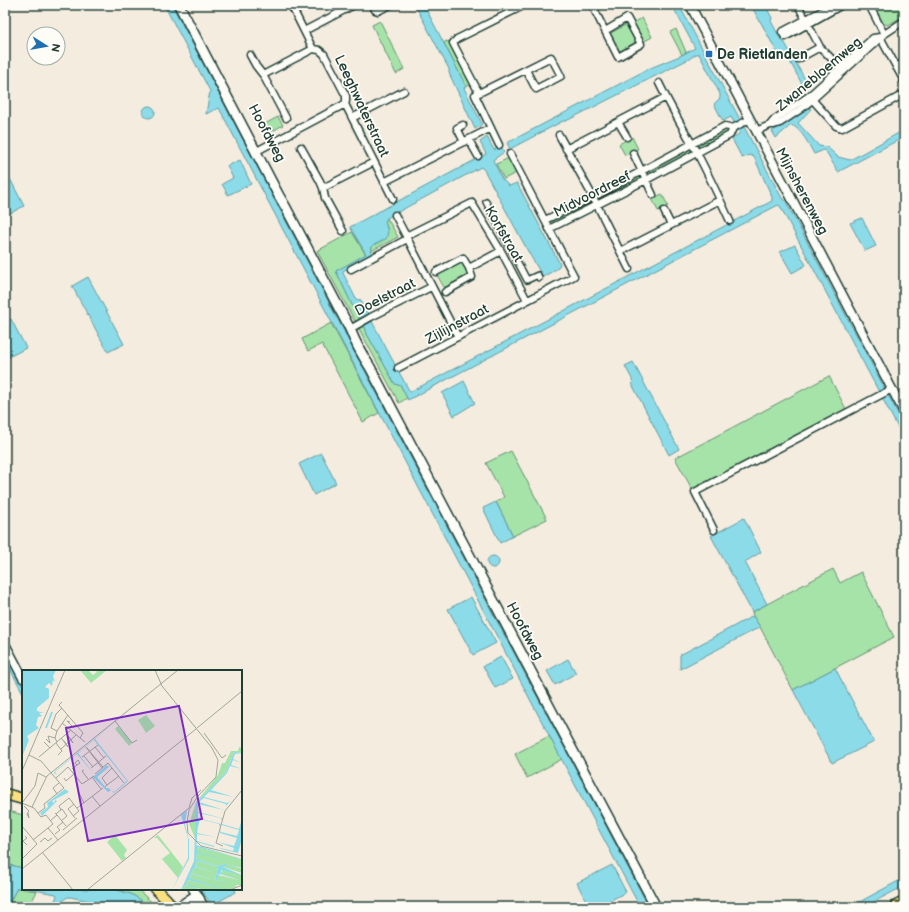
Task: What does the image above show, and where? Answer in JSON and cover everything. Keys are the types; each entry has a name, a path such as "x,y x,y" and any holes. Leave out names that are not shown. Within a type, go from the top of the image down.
{"main road":[{"name":"Hoofdweg","path":"179,5 223,91 257,151 278,196 285,206 350,329 354,340 370,367 656,907"},
{"path":"5,794 22,799"},
{"path":"157,890 172,907"},
{"path":"894,907 904,902"}],"street":[{"name":"Leeghwaterstraat","path":"291,5 313,49 319,50 324,54 346,96 345,104 393,199"},
{"path":"304,31 354,5"},
{"path":"373,5 375,10 378,11 390,5"},
{"path":"479,94 453,43 457,38 525,5"},
{"path":"592,5 604,31 618,57 641,44 627,18 604,31"},
{"name":"Mijnsherenweg","path":"690,5 747,120 756,131 890,390 904,412"},
{"path":"798,5 820,47 842,69"},
{"path":"869,5 896,67 904,81"},
{"path":"807,22 836,6"},
{"name":"Zwanebloemweg","path":"756,131 770,125 774,119 810,98 873,38 882,35 904,21"},
{"path":"798,58 820,47"},
{"path":"263,75 313,49"},
{"path":"250,55 263,75 286,118"},
{"path":"499,145 475,95 551,57 561,76 536,88 526,70"},
{"path":"896,67 904,62"},
{"path":"659,83 697,153 730,221"},
{"path":"352,118 404,91"},
{"path":"810,98 836,126 842,128 904,94"},
{"path":"566,149 666,97"},
{"path":"257,151 345,104"},
{"name":"Midvoordreef","path":"733,128 725,126 593,197 544,220 549,229 646,180 730,135 733,128 747,120"},
{"path":"618,122 627,137"},
{"path":"463,125 457,128 478,156"},
{"path":"384,182 491,128"},
{"path":"559,135 593,197 630,270"},
{"path":"301,147 323,188 325,198 342,231"},
{"path":"510,154 544,220"},
{"name":"Midvoordreef","path":"633,154 653,195"},
{"path":"323,188 374,162"},
{"path":"621,251 720,200"},
{"path":"486,202 528,280 538,275 539,278"},
{"name":"Korfstraat","path":"351,269 472,203 501,251 527,300"},
{"path":"664,211 671,225"},
{"path":"395,215 458,337"},
{"name":"Zijlijnstraat","path":"398,368 574,276 549,229"},
{"path":"469,268 501,251"},
{"path":"436,272 463,258 469,268 472,277 445,292"},
{"name":"Doelstraat","path":"350,329 432,287"},
{"path":"714,530 695,492 890,390"},
{"path":"5,644 22,676"},
{"path":"178,907 197,894"},
{"path":"189,907 197,894"},
{"path":"197,894 206,907"}],"green space":[{"path":"874,5 904,5 904,16 887,25 883,23"},
{"path":"642,18 652,37 643,42 633,23"},
{"path":"380,21 404,69 396,74 372,25"},
{"path":"627,24 636,43 618,53 609,34"},
{"path":"676,29 686,52 682,55 670,32"},
{"path":"446,41 449,42 472,85 466,86 444,43"},
{"path":"278,117 283,125 271,132 266,131 263,125"},
{"path":"726,129 728,133 554,224 552,220"},
{"path":"632,137 638,149 625,155 619,144"},
{"path":"509,158 516,173 504,179 496,164"},
{"path":"662,194 668,206 658,211 652,199"},
{"path":"387,218 398,237 371,251 372,246 388,231 385,222"},
{"path":"352,232 366,255 336,271 356,313 365,327 367,334 395,384 401,386 407,398 399,403 317,251"},
{"path":"462,262 469,276 445,289 437,275"},
{"path":"331,323 379,413 363,422 322,344 308,351 302,339"},
{"path":"829,376 846,409 692,489 675,458"},
{"path":"511,451 547,519 513,536 496,502 504,497 486,463"},
{"path":"833,569 840,583 861,572 894,637 793,690 752,612"},
{"path":"549,736 562,759 527,778 515,754"},
{"path":"5,810 22,815 22,868 5,864"},
{"path":"17,888 22,888 22,890 37,891 29,907 7,907"},
{"path":"116,890 138,890 157,907 147,907 135,897"}],"water":[{"path":"164,5 172,5 649,907 640,907 219,108 206,114 210,91"},
{"path":"415,5 424,5 466,86 464,88 482,124 475,129 449,73 449,69"},
{"path":"672,5 679,5 783,200 785,200 904,425 904,439 780,206 778,205 408,400 401,386 395,384 367,334 365,327 356,313 336,271 366,254 350,227 486,154 480,142 487,137 494,150 501,146 504,152 493,160 502,179 509,186 517,183 560,264 558,268 543,277 481,167 387,218 385,222 388,232 386,239 372,246 372,254 343,271 343,273 356,299 360,299 410,392 772,201 772,197 754,157 750,155 742,158 732,139 740,133 731,117 723,121 714,104 720,98 720,94 699,54 696,54 689,59 566,121 563,121 510,149 507,143 648,69 695,48"},
{"path":"754,5 765,5 781,40 785,43 808,85 804,88 786,54 780,58 760,21 758,20 753,9"},
{"path":"147,106 151,106 155,112 151,118 147,118 143,114 143,110"},
{"path":"809,107 811,109 798,123 819,146 827,147 838,157 850,160 904,130 904,137 838,172 827,153 824,150 814,154 804,137 795,127 791,125 776,138 772,131 790,121"},
{"path":"240,160 251,184 228,195 222,184 233,178 227,166"},
{"path":"5,169 24,206 7,215 5,210"},
{"path":"862,218 876,246 865,251 850,223"},
{"path":"795,245 806,265 792,273 780,252"},
{"path":"88,277 124,344 108,352 72,286"},
{"path":"11,319 26,348 5,359 5,322"},
{"path":"633,362 679,449 669,455 633,386 632,379 625,366"},
{"path":"464,381 475,403 454,416 442,393"},
{"path":"321,453 336,483 314,495 299,464"},
{"path":"496,502 513,536 500,543 483,508"},
{"path":"744,518 761,552 745,562 767,604 752,612 711,536"},
{"path":"493,556 497,558 499,562 497,566 493,568 489,566 487,562 489,558"},
{"path":"471,597 496,643 473,655 448,609"},
{"path":"753,616 760,627 680,669 680,655"},
{"path":"5,651 22,683 22,691 5,660"},
{"path":"501,657 513,679 495,688 483,666"},
{"path":"568,659 576,673 555,685 547,671"},
{"path":"835,668 874,742 832,763 793,690"},
{"path":"5,864 22,868 22,888 17,888 7,907 5,907"},
{"path":"612,865 626,892 598,907 589,907 577,883"},
{"path":"904,878 904,886 864,907 850,907"},
{"path":"34,890 117,890 131,894 141,900 147,907 121,907 68,897 62,902 60,907 52,907 57,896 56,894"},
{"path":"201,890 235,890 236,892 212,905"}],"place":[{"name":"De Rietlanden","path":"709,54"}]}
